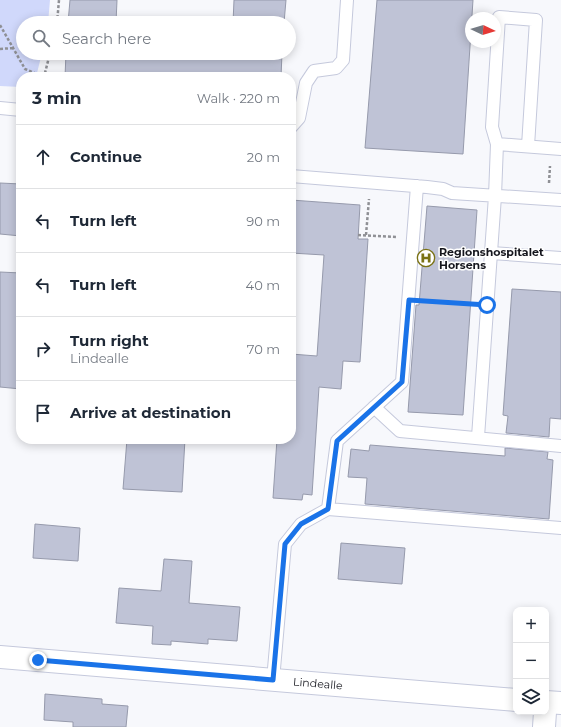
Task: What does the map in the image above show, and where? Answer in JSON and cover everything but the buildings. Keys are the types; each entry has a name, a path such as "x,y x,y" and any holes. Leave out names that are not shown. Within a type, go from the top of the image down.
{"street":[{"name":"Lindealle","path":"0,657 513,700"},
{"path":"549,702 561,703"},
{"path":"544,727 545,715"}],"lane":[{"path":"296,121 299,118 306,83 314,71 336,68 344,60 347,0"},
{"path":"478,437 495,196 497,144 492,127 499,17 536,20 528,146"},
{"path":"0,108 16,110"},
{"path":"497,144 556,148"},
{"path":"296,176 417,186 443,189 452,193 561,200"},
{"path":"328,509 337,441 402,382 417,186"},
{"path":"491,253 561,258"},
{"path":"374,407 400,430 561,446"},
{"path":"273,680 285,544 301,524 328,509 561,528"}],"path":[{"path":"58,16 59,0"},
{"path":"0,25 16,53"},
{"path":"0,49 13,48"},
{"path":"20,60 26,69 33,72"},
{"path":"45,72 48,60"},
{"path":"548,200 556,148"},
{"path":"366,235 370,182"},
{"path":"358,235 413,238"},
{"path":"409,300 487,305"}],"shaded area":[{"path":"0,0 50,0 49,16 16,16 16,60 40,60 37,72 16,72 16,87 0,86"}],"place":[{"name":"Regionshospitalet Horsens","path":"426,258"}],"route":[{"path":"38,660 273,680 285,544 301,524 328,509 337,441 402,382 409,300 487,305"}]}
